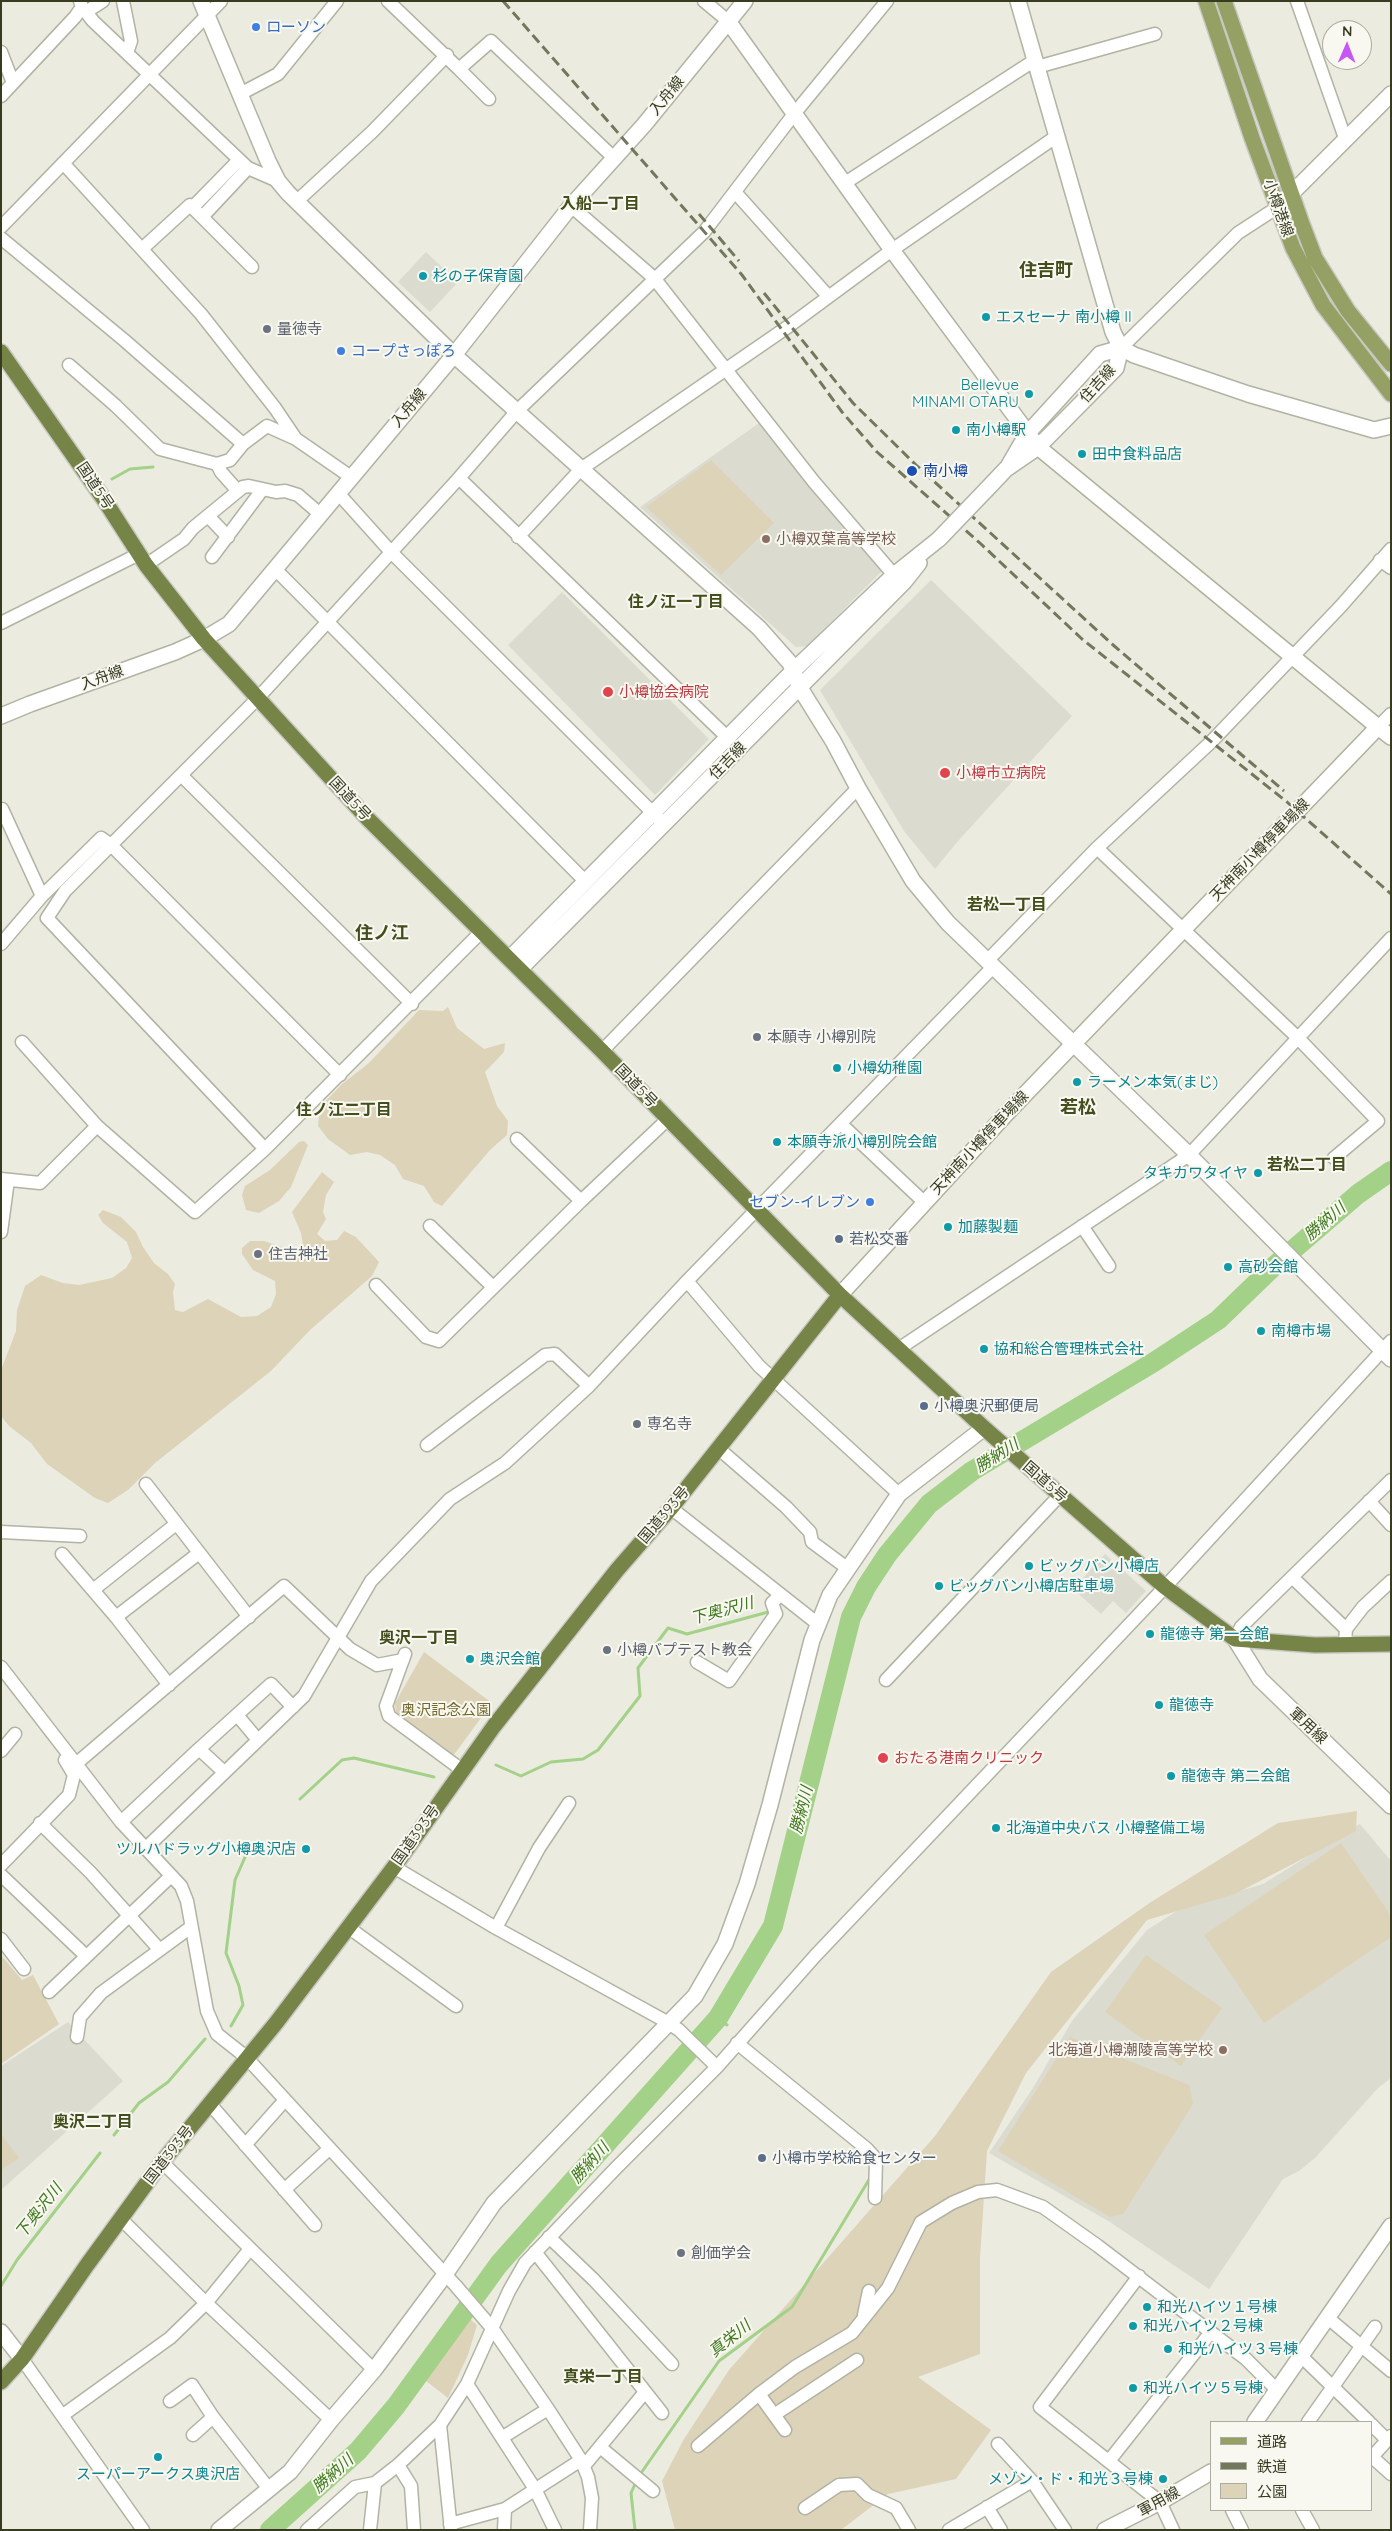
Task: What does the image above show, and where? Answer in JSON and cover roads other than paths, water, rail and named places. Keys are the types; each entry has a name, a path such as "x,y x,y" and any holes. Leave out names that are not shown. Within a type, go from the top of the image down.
{"highway":[{"name":"国道5号","path":"1,352 103,498 143,559 204,639 368,819 602,1051 840,1295 900,1348 984,1428 1165,1587 1235,1640"},
{"name":"国道393号","path":"1,2382 22,2359 162,2162 246,2057 276,2023 394,1867 462,1770 617,1570 671,1508 840,1295"},
{"path":"1235,1640 1315,1645 1345,1636 1391,1644"}],"main road":[{"name":"小樽港線","path":"1206,1 1293,248 1323,306 1391,394"},
{"name":"小樽港線","path":"1224,1 1315,258 1348,311 1391,364"}],"street":[{"path":"1,96 83,7 103,1"},
{"path":"123,1 132,41 128,53"},
{"path":"1,227 150,75 204,8 221,1"},
{"path":"240,94 278,74 337,1"},
{"path":"388,1 447,55 489,99"},
{"path":"704,1 728,21 892,250 1038,447 1391,737"},
{"name":"入舟線","path":"1,716 175,652 204,639 229,624 454,355 571,206 614,158 745,1"},
{"path":"265,1149 48,918 65,891 257,699 459,478 517,411 704,232 794,114 887,1"},
{"path":"1018,1 1113,332 1121,348 1134,355 1248,394 1374,430 1391,426"},
{"path":"1297,1 1345,138"},
{"path":"83,7 150,75 243,164 278,181"},
{"path":"204,8 278,181 297,202 454,355 759,628 790,663 800,688 834,741 858,788 913,881 948,924 991,963 1189,1155 1271,1240 1388,1350 815,1956 736,2043 535,2252 521,2270 488,2324 467,2384 440,2425 398,2466 375,2483 355,2487 307,2530"},
{"path":"845,183 1036,63 1155,34"},
{"path":"459,69 491,41 614,158"},
{"path":"1,52 13,83"},
{"path":"297,202 372,132 447,55"},
{"path":"1121,348 1238,233 1278,207 1391,94"},
{"path":"518,537 581,469 789,326 892,250 1057,136"},
{"path":"63,164 143,248 213,329 275,408 296,439"},
{"path":"194,207 243,164"},
{"path":"203,216 243,164"},
{"path":"735,192 828,296"},
{"path":"143,248 186,206 194,207 252,267"},
{"path":"571,206 654,278 814,482 894,575"},
{"path":"1,238 124,340 243,444"},
{"name":"住吉線","path":"515,964 586,882 794,670 894,575 934,543 1006,469 1038,447 1116,368 1121,348 1100,354 1027,434 1006,469"},
{"path":"69,365 116,406 160,450 217,464 230,460 243,444 267,426 296,439 352,476"},
{"path":"217,464 221,472 237,490"},
{"path":"459,478 728,738"},
{"path":"1,623 184,539 193,528 230,499 237,490 249,486 276,492 284,490 298,495 320,514"},
{"path":"212,558 262,490"},
{"path":"338,493 391,552 665,826"},
{"path":"208,516 228,537"},
{"name":"住吉線","path":"515,964 665,826 904,582 934,543"},
{"path":"145,1849 304,1696 318,1674 336,1637 371,1581 450,1499 505,1463 589,1386 686,1281 841,1124 1097,848 1211,742 1341,606 1386,564 1391,549"},
{"path":"275,569 328,620 586,882"},
{"path":"1378,727 1391,714"},
{"name":"天神南小樽停車場線","path":"840,1295 1008,1112 1378,727"},
{"path":"181,775 412,1004"},
{"path":"602,1051 858,788"},
{"path":"2,809 42,896"},
{"path":"1,944 42,896 101,838 111,845 340,1075"},
{"path":"1097,848 1183,932 1297,1037 1378,1121 1334,1158"},
{"path":"22,1042 97,1126 194,1212 265,1149 412,1004 481,932"},
{"path":"900,1348 1189,1155 1391,938"},
{"path":"376,1285 426,1337 439,1341 668,1118"},
{"path":"841,1124 925,1203"},
{"path":"1,1232 5,1180 40,1183 97,1126"},
{"path":"517,1139 581,1201"},
{"path":"430,1226 493,1287"},
{"path":"1082,1226 1109,1266"},
{"path":"686,1281 759,1366 899,1494"},
{"path":"427,1445 545,1355 555,1354 589,1386"},
{"path":"219,2530 290,2472 374,2370 444,2276 494,2203 673,2026 695,1996 725,1944 747,1884 818,1624 830,1595 899,1494 984,1428"},
{"path":"718,1448 786,1507 810,1532 812,1542 847,1568"},
{"path":"1235,1640 1241,1627 1391,1480"},
{"path":"146,1484 249,1616"},
{"path":"886,1680 1060,1495"},
{"path":"1370,1501 1391,1525"},
{"path":"671,1508 818,1624"},
{"path":"93,1590 176,1524"},
{"path":"1,1532 80,1536"},
{"path":"116,1617 199,1552"},
{"path":"62,1554 116,1617 169,1684"},
{"path":"1292,1577 1345,1636 1363,1607 1391,1581"},
{"path":"77,1764 284,1586 350,1649 377,1665 404,1657 386,1706 389,1716 462,1770"},
{"path":"697,1662 729,1681 776,1614 772,1603 780,1594"},
{"name":"軍用線","path":"1235,1640 1260,1679 1390,1803"},
{"path":"1,1667 121,1822 181,1886 192,1927 207,2011 216,2034 246,2057 444,2276 456,2286 488,2324 548,2409 582,2463 592,2498 590,2530"},
{"path":"121,1822 271,1684 293,1707"},
{"path":"236,1715 258,1740"},
{"path":"1,1751 16,1734"},
{"path":"1,1865 69,1795 73,1786 74,1775 56,1746 57,1738"},
{"path":"199,1749 224,1772"},
{"path":"496,1928 538,1848 569,1803"},
{"path":"40,1823 160,1949"},
{"path":"394,1867 496,1928 673,2026 714,2064"},
{"path":"1,1875 85,1955"},
{"path":"49,1992 85,1955 130,1916 171,1876"},
{"path":"77,2037 80,2016 101,1993 192,1927"},
{"path":"348,1927 456,2006"},
{"path":"1,1939 24,1969"},
{"path":"736,2043 867,2149 876,2159 875,2198"},
{"path":"245,2144 285,2100"},
{"path":"210,2104 315,2225"},
{"path":"284,2190 329,2149"},
{"path":"162,2162 374,2370"},
{"path":"698,2446 759,2394 795,2367 852,2333 888,2288 921,2222 937,2210 978,2192 997,2190 1031,2201 1139,2276 1246,2359 1277,2390"},
{"path":"121,2219 206,2303 331,2420"},
{"path":"1257,2421 1391,2226"},
{"path":"549,2237 594,2280 672,2364"},
{"path":"63,2415 170,2338 206,2303 250,2248"},
{"path":"535,2252 662,2413"},
{"path":"1139,2276 1040,2407 1160,2502 1173,2530"},
{"path":"862,2320 869,2291"},
{"path":"1328,2318 1390,2369"},
{"path":"1309,2421 1375,2327"},
{"path":"1,2332 63,2415 143,2530"},
{"path":"1109,2461 1211,2332"},
{"path":"1301,2356 1368,2421"},
{"path":"774,2415 856,2360"},
{"path":"170,2401 192,2384 213,2417 270,2489"},
{"path":"467,2384 535,2488 554,2530"},
{"path":"440,2425 451,2527 505,2509 535,2488 582,2463 600,2447 645,2392"},
{"path":"759,2394 785,2430"},
{"path":"503,2437 548,2409"},
{"path":"193,2435 213,2417"},
{"path":"1372,2425 1389,2438 1372,2458 1391,2474"},
{"path":"998,2444 1032,2481 1065,2530"},
{"path":"600,2447 653,2491"},
{"path":"398,2466 411,2486 414,2530"},
{"name":"軍用線","path":"1105,2530 1160,2502 1210,2473"},
{"path":"949,2530 1032,2481"},
{"path":"370,2530 375,2483"},
{"path":"804,2508 839,2486 857,2484 868,2495 896,2508 909,2530"},
{"path":"987,2507 1001,2530"},
{"path":"504,2530 505,2509"},
{"path":"1232,2511 1242,2530"},
{"path":"1302,2511 1312,2530"}],"waterway":[{"path":"112,479 130,469 153,467"},
{"name":"勝納川","path":"270,2530 358,2451 396,2406 499,2264 718,2018 773,1926 851,1617 866,1587 887,1555 929,1504 972,1471 1154,1362 1218,1320 1273,1267 1358,1194 1391,1171"},
{"name":"下奥沢川","path":"496,1765 521,1776 551,1762 583,1759 598,1750 640,1696 638,1668 668,1628 687,1634 772,1611"},
{"name":"下奥沢川","path":"300,1799 342,1760 354,1758 434,1777"},
{"path":"231,2026 243,2005 239,1986 226,1953 235,1880 246,1855"},
{"name":"真栄川","path":"718,2018 727,2025"},
{"name":"下奥沢川","path":"114,2135 139,2103 168,2082 205,2039"},
{"name":"下奥沢川","path":"1,2286 17,2260 100,2153"},
{"name":"真栄川","path":"639,2476 719,2361 792,2307 870,2178"},
{"name":"真栄川","path":"635,2530 631,2493 636,2482"}],"railway":[{"path":"503,1 742,275 842,412 877,452 981,544 1082,639 1287,802 1391,894"},
{"path":"699,214 739,261"},
{"path":"764,293 853,403 916,465 1112,644 1284,791"}],"place":[{"name":"ローソン","path":"256,27"},
{"name":"杉の子保育園","path":"423,276"},
{"name":"エスセーナ 南小樽 II","path":"986,317"},
{"name":"量徳寺","path":"267,329"},
{"name":"コープさっぽろ","path":"341,351"},
{"name":"Bellevue MINAMI OTARU","path":"1029,394"},
{"name":"南小樽駅","path":"956,430"},
{"name":"田中食料品店","path":"1082,454"},
{"name":"南小樽","path":"912,471"},
{"name":"小樽双葉高等学校","path":"766,539"},
{"name":"小樽協会病院","path":"608,692"},
{"name":"小樽市立病院","path":"945,773"},
{"name":"本願寺 小樽別院","path":"757,1037"},
{"name":"小樽幼稚園","path":"837,1068"},
{"name":"ラーメン本気(まじ)","path":"1077,1082"},
{"name":"本願寺派小樽別院会館","path":"777,1142"},
{"name":"タキカワタイヤ","path":"1258,1173"},
{"name":"セブン-イレブン","path":"870,1202"},
{"name":"加藤製麺","path":"948,1227"},
{"name":"若松交番","path":"839,1239"},
{"name":"住吉神社","path":"258,1254"},
{"name":"高砂会館","path":"1228,1267"},
{"name":"南樽市場","path":"1261,1331"},
{"name":"協和総合管理株式会社","path":"984,1349"},
{"name":"小樽奥沢郵便局","path":"924,1406"},
{"name":"専名寺","path":"637,1424"},
{"name":"ビッグバン小樽店","path":"1029,1566"},
{"name":"ビッグバン小樽店駐車場","path":"939,1586"},
{"name":"龍徳寺 第一会館","path":"1150,1634"},
{"name":"小樽バプテスト教会","path":"607,1650"},
{"name":"奥沢会館","path":"470,1659"},
{"name":"龍徳寺","path":"1159,1705"},
{"name":"おたる港南クリニック","path":"883,1758"},
{"name":"龍徳寺 第二会館","path":"1171,1776"},
{"name":"北海道中央バス 小樽整備工場","path":"996,1828"},
{"name":"ツルハドラッグ小樽奥沢店","path":"306,1849"},
{"name":"北海道小樽潮陵高等学校","path":"1223,2050"},
{"name":"小樽市学校給食センター","path":"762,2158"},
{"name":"創価学会","path":"681,2253"},
{"name":"和光ハイツ１号棟","path":"1147,2307"},
{"name":"和光ハイツ２号棟","path":"1133,2326"},
{"name":"和光ハイツ３号棟","path":"1168,2349"},
{"name":"和光ハイツ５号棟","path":"1133,2388"},
{"name":"スーパーアークス奥沢店","path":"158,2457"},
{"name":"メゾン・ド・和光３号棟","path":"1163,2479"}],"district":[{"name":"入船一丁目","path":"600,204"},
{"name":"住吉町","path":"1046,271"},
{"name":"住ノ江一丁目","path":"676,602"},
{"name":"若松一丁目","path":"1007,905"},
{"name":"住ノ江","path":"382,934"},
{"name":"若松","path":"1078,1108"},
{"name":"住ノ江二丁目","path":"344,1110"},
{"name":"若松二丁目","path":"1307,1165"},
{"name":"奥沢一丁目","path":"419,1638"},
{"name":"奥沢二丁目","path":"93,2122"},
{"name":"真栄一丁目","path":"603,2377"}],"park label":[{"name":"奥沢記念公園","path":"446,1710"}]}
